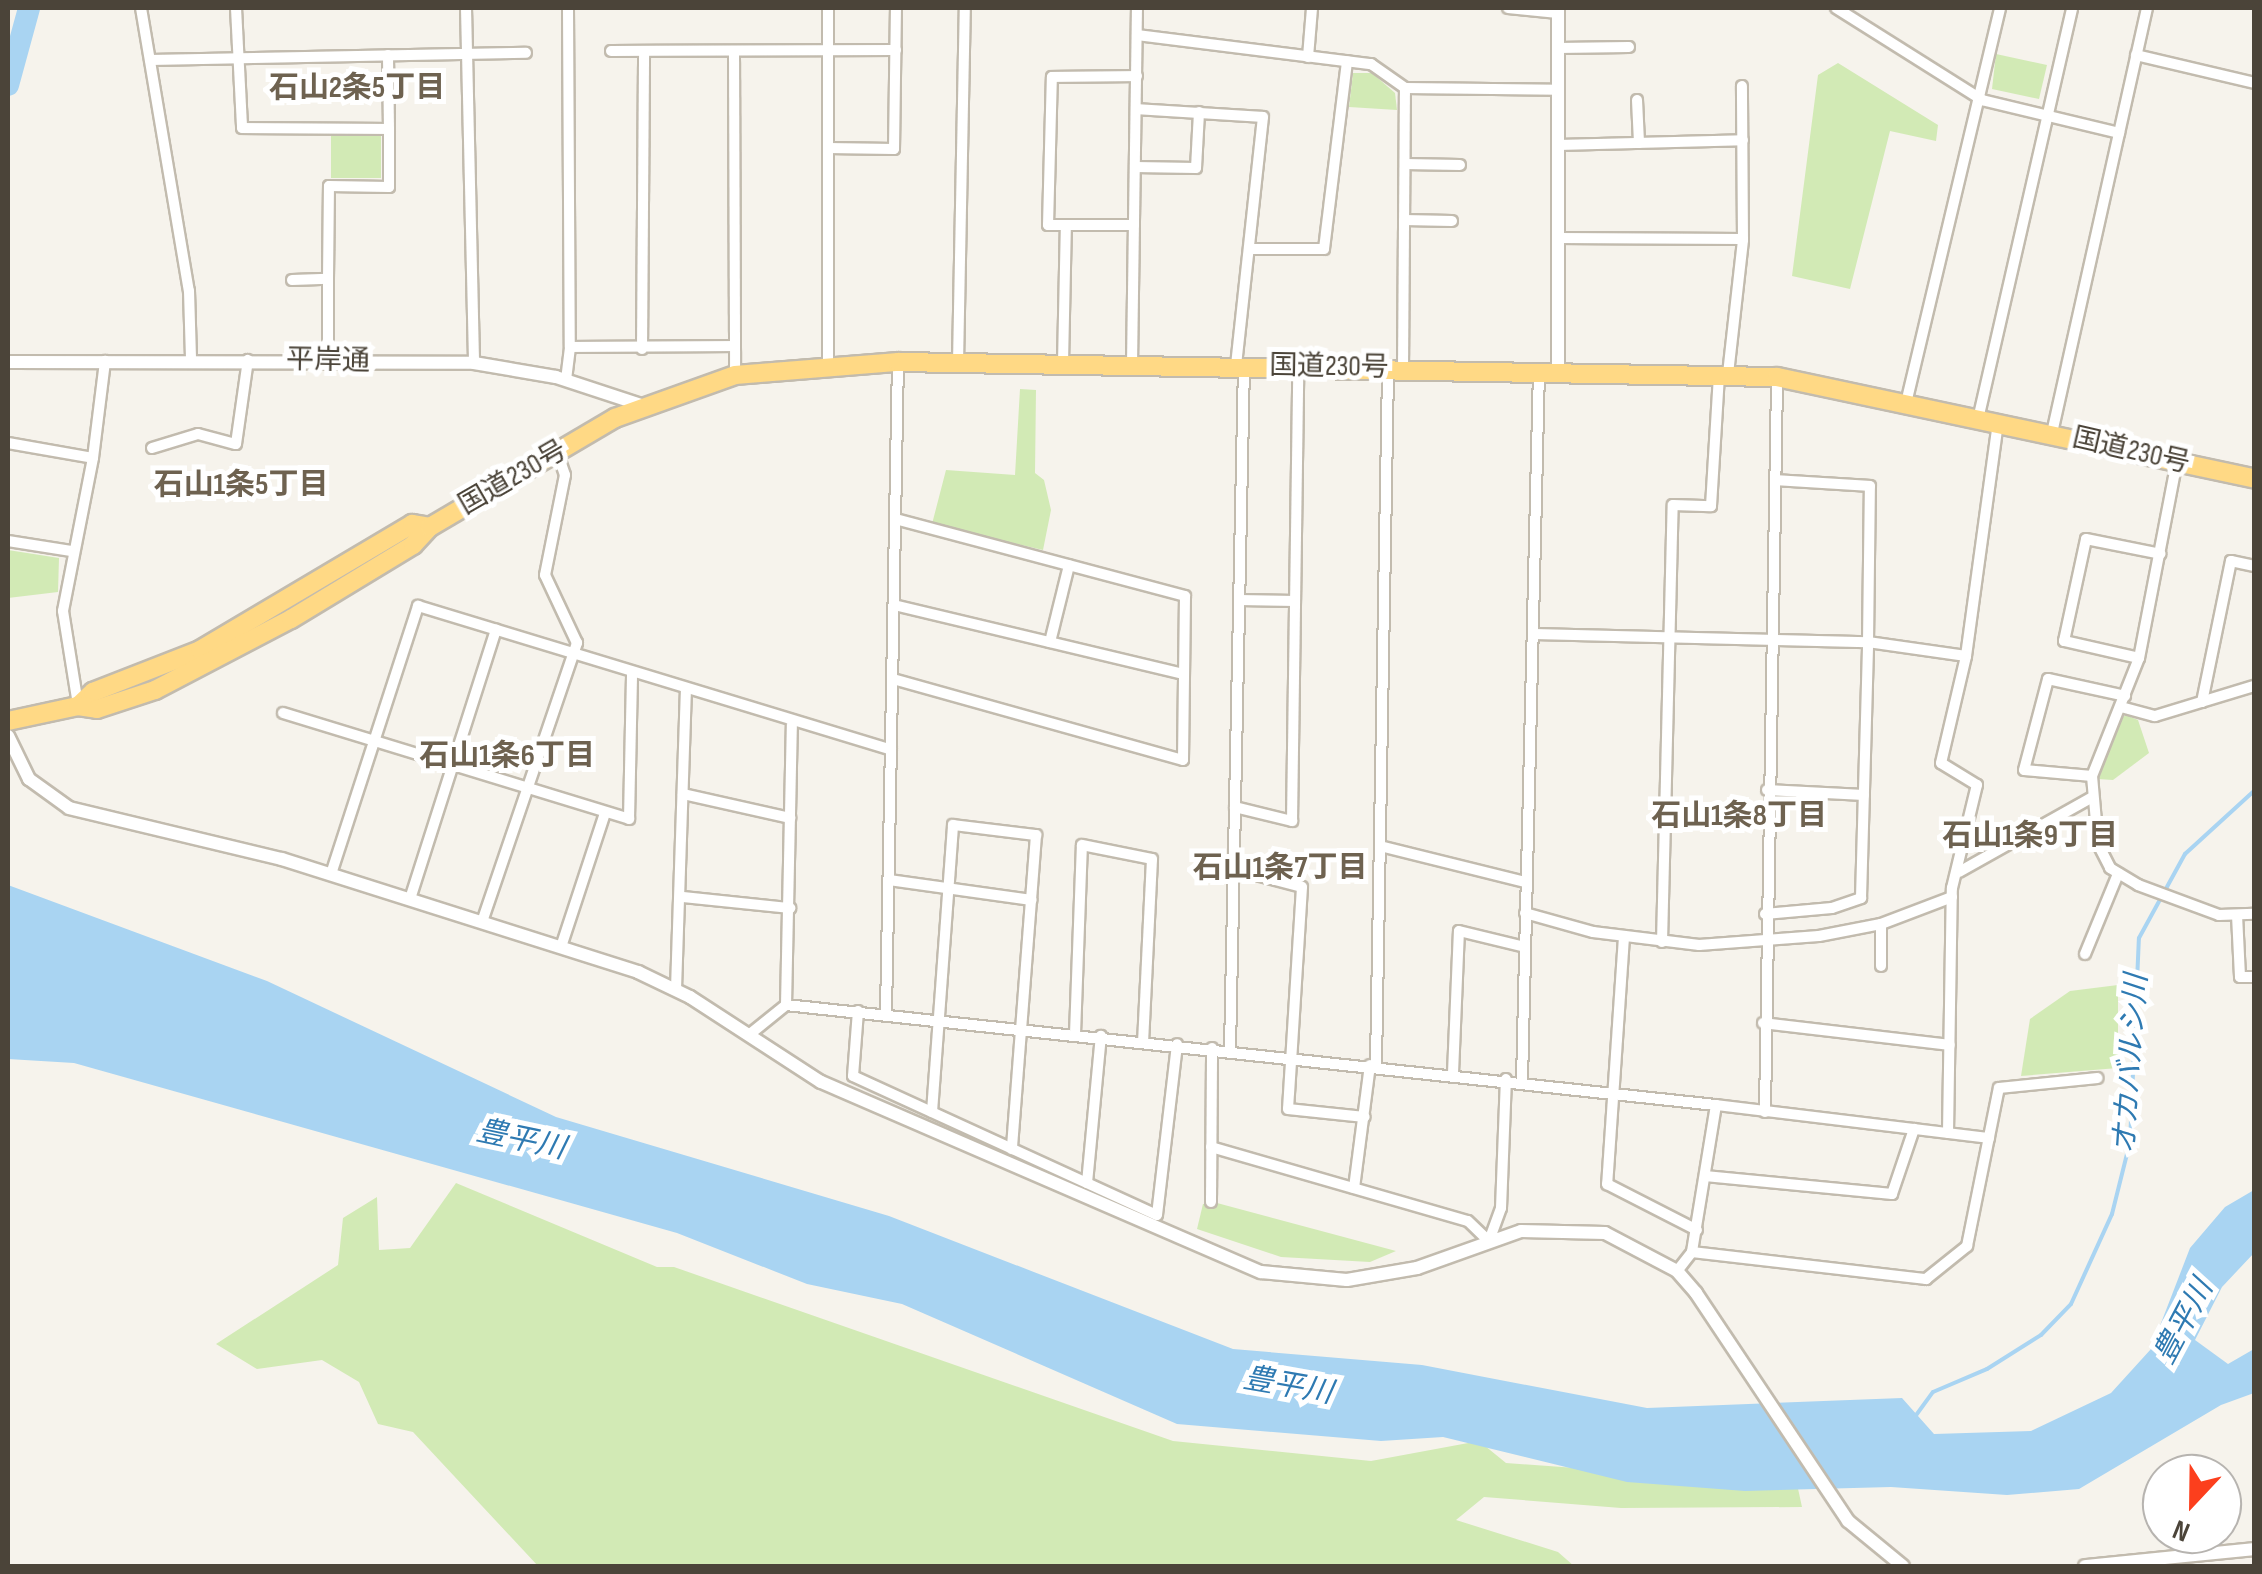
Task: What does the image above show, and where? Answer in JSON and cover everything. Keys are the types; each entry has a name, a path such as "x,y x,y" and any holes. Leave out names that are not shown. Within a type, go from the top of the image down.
{"highway":[{"name":"国道230号","path":"8,722 78,706 112,704 212,662 412,545 430,527 557,452 644,406 735,375 898,362 1778,377 1907,399 2254,478"}],"street":[{"path":"141,8 189,291 190,360"},
{"path":"236,8 242,128 389,130"},
{"path":"466,8 474,363"},
{"path":"566,380 570,346 568,8"},
{"path":"828,8 828,365"},
{"path":"828,148 894,149 896,8"},
{"path":"958,363 966,8"},
{"path":"1132,364 1137,8"},
{"path":"1308,57 1312,8"},
{"path":"1508,8 1558,10 1558,238 1534,634 1522,1081"},
{"path":"1836,8 1982,100 2119,133"},
{"path":"1907,399 1982,100 2000,8"},
{"path":"1978,415 2072,8"},
{"path":"2052,433 2146,8"},
{"path":"1137,35 1371,64 1405,88 1558,90"},
{"path":"1558,48 1629,47"},
{"path":"611,51 896,50"},
{"path":"150,60 526,52"},
{"path":"642,349 644,52"},
{"path":"734,52 735,375"},
{"path":"2136,55 2254,82"},
{"path":"328,361 329,186 389,187 388,56"},
{"path":"1251,249 1324,249 1347,61"},
{"path":"1134,225 1048,225 1052,77 1137,76"},
{"path":"1662,942 1674,505 1711,506 1743,238 1742,86"},
{"path":"1354,1188 1373,1065 1395,369 1404,220 1405,88"},
{"path":"1637,100 1639,143"},
{"path":"1136,109 1263,117 1240,365 1230,1050"},
{"path":"1135,167 1196,168 1200,112"},
{"path":"1558,144 1743,140"},
{"path":"1404,164 1460,164"},
{"path":"1404,220 1452,220"},
{"path":"1063,363 1066,226"},
{"path":"1558,238 1743,238"},
{"path":"292,280 328,279"},
{"path":"570,346 735,346"},
{"path":"152,448 198,434 236,444 248,360"},
{"path":"78,706 64,611 71,551 94,458 106,361"},
{"name":"平岸通","path":"8,362 474,363 566,380 644,406"},
{"path":"886,1014 898,362"},
{"path":"1235,806 1292,820 1298,367"},
{"path":"1765,1112 1762,1023 1778,377"},
{"path":"1948,1132 1952,898 1977,786 1941,763 1966,656 1998,420"},
{"path":"8,443 94,458"},
{"path":"483,919 577,642 545,575 564,476 557,452"},
{"path":"2177,461 2139,658 2092,776 2091,798 2104,860 2118,874 2190,908 2254,914"},
{"path":"1765,914 1832,908 1861,898 1868,642 1870,486 1775,480"},
{"path":"893,679 1183,760 1185,596 896,519"},
{"path":"2139,658 2064,640 2086,539 2160,554"},
{"path":"8,541 71,551"},
{"path":"2202,702 2231,560 2254,566"},
{"path":"1050,642 1069,565"},
{"path":"1239,600 1295,601"},
{"path":"894,605 1184,674"},
{"path":"331,874 418,606 792,724 892,750"},
{"path":"410,899 496,630"},
{"path":"1534,634 1868,642 1966,656"},
{"path":"282,713 629,819 632,674"},
{"path":"2092,776 2024,770 2048,680 2123,701 2154,716 2254,686"},
{"path":"676,990 684,897 686,691"},
{"path":"786,1005 792,724"},
{"path":"8,736 28,779 69,808 331,874 483,919 676,990 821,1082 1261,1272 1346,1280 1417,1268 1521,1232 1583,1228 1605,1233 1677,1272 1719,1323 1840,1511 1903,1566"},
{"path":"1767,790 1864,795"},
{"path":"683,794 790,818"},
{"path":"1959,872 2091,798"},
{"path":"561,946 605,813"},
{"path":"932,1112 943,1020 953,825 1036,834 1025,1028 1012,1149"},
{"path":"1075,1034 1082,846 1152,860 1143,1041"},
{"path":"1380,846 1526,882"},
{"path":"1234,869 1302,887 1288,1109 1365,1117"},
{"path":"2085,954 2118,874"},
{"path":"888,880 1032,900"},
{"path":"684,897 790,908"},
{"path":"1526,914 1662,942 1764,942 1881,924 1952,898"},
{"path":"2237,914 2240,977 2254,977"},
{"path":"1881,924 1881,966"},
{"path":"1453,1073 1458,931 1525,947"},
{"path":"1624,937 1617,1094 1608,1184 1697,1230"},
{"path":"750,1034 786,1005 858,1011 1453,1073 1989,1138"},
{"path":"858,1011 853,1076 1157,1215 1177,1044"},
{"path":"1762,1023 1950,1045"},
{"path":"1087,1183 1102,1036"},
{"path":"1211,1202 1212,1048"},
{"path":"1692,1252 1926,1280 1968,1246 1999,1088 2097,1078"},
{"path":"1488,1241 1501,1208 1506,1079"},
{"path":"1677,1272 1692,1252 1716,1105"},
{"path":"1705,1176 1892,1194 1914,1129"},
{"path":"1211,1148 1468,1222 1488,1241"},
{"path":"2085,1566 2254,1548"}],"green space":[{"path":"1996,54 2047,65 2039,99 1992,89"},
{"path":"1838,63 1938,125 1936,141 1890,131 1850,289 1792,276 1818,75"},
{"path":"1353,73 1372,73 1395,93 1397,110 1349,107"},
{"path":"331,135 381,135 381,178 331,178"},
{"path":"1020,389 1036,390 1035,473 1044,480 1051,510 1043,550 932,524 946,470 1015,475"},
{"path":"8,550 59,558 58,592 8,598"},
{"path":"2126,715 2138,720 2149,753 2113,780 2098,779 2118,720"},
{"path":"2118,985 2118,1068 2021,1076 2030,1019 2070,991"},
{"path":"456,1183 657,1267 674,1267 1173,1441 1371,1461 1479,1441 1506,1463 1797,1484 1802,1507 1621,1508 1484,1497 1456,1520 1558,1552 1574,1566 538,1566 413,1432 378,1424 359,1382 322,1360 257,1369 216,1344 338,1265 343,1218 377,1197 379,1250 410,1248"},
{"path":"1217,1203 1396,1251 1370,1262 1281,1257 1197,1229 1203,1204"}],"water":[{"name":"豊平川","path":"8,885 267,981 556,1117 889,1216 1233,1349 1422,1365 1647,1408 1902,1398 1934,1434 2031,1431 2111,1393 2151,1349 2190,1248 2225,1207 2254,1190 2254,1253 2222,1287 2195,1340 2228,1364 2254,1349 2254,1393 2221,1405 2079,1489 2007,1495 1891,1487 1745,1491 1627,1482 1443,1437 1381,1441 1177,1424 902,1304 807,1284 677,1233 74,1063 8,1059"}],"waterway":[{"path":"8,85 29,8"},
{"name":"オカバルシ川","path":"1914,1418 1933,1392 1987,1369 2041,1335 2071,1304 2112,1214 2130,1142 2139,938 2185,854 2254,791"}],"district":[{"name":"石山2条5丁目","path":"357,88"},
{"name":"石山1条5丁目","path":"241,485"},
{"name":"石山1条6丁目","path":"507,756"},
{"name":"石山1条8丁目","path":"1739,816"},
{"name":"石山1条9丁目","path":"2030,836"},
{"name":"石山1条7丁目","path":"1280,868"}]}
